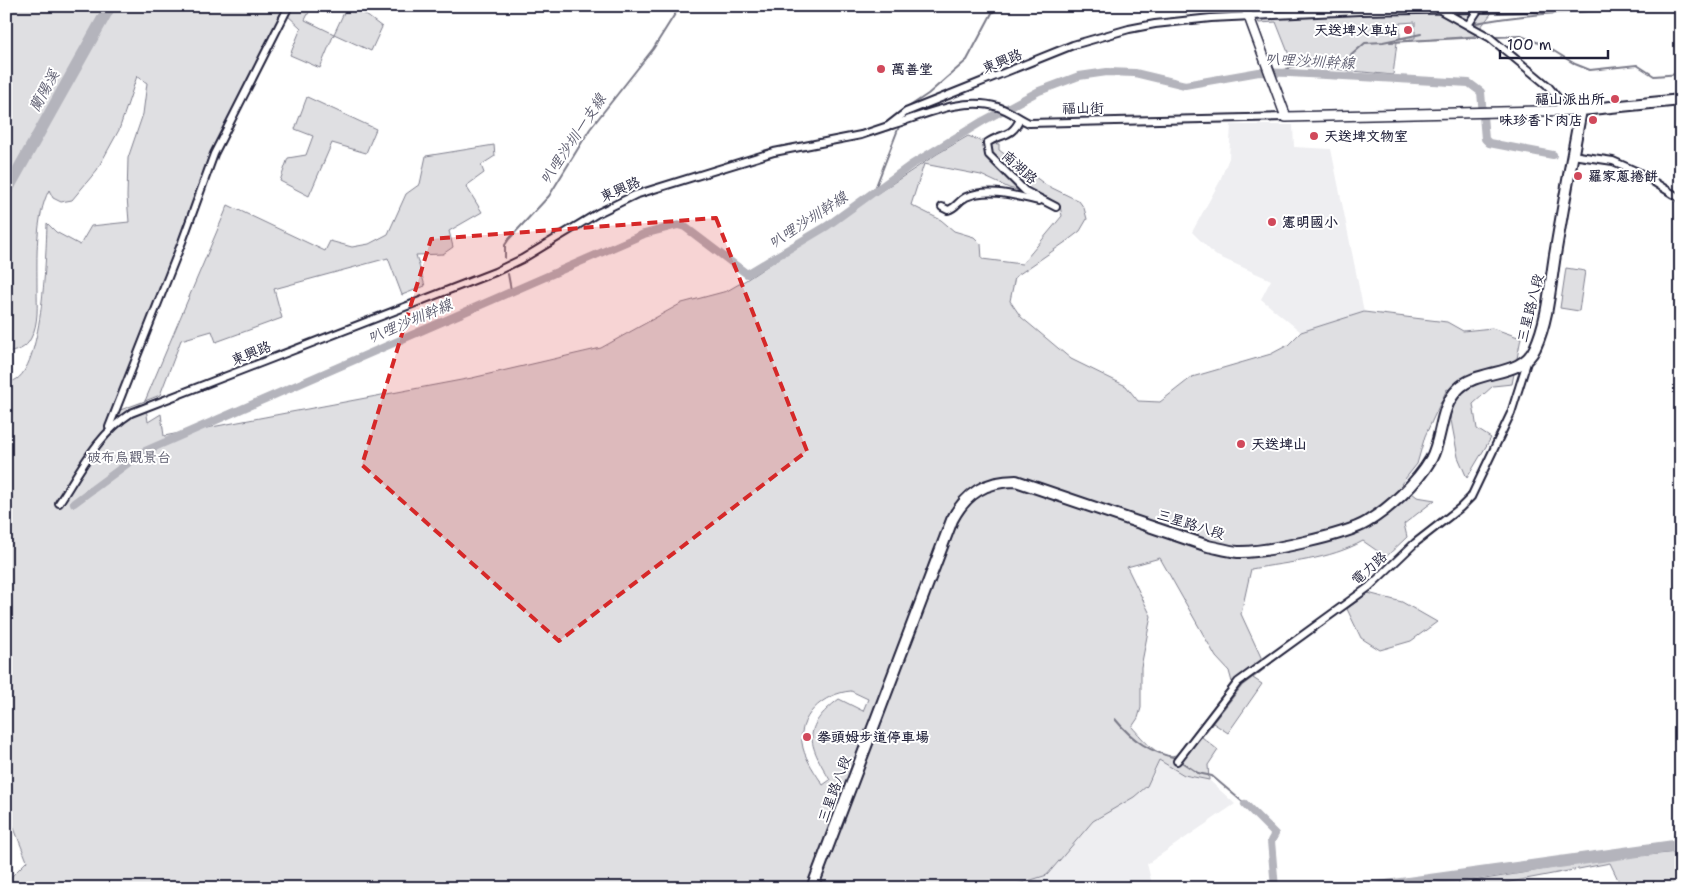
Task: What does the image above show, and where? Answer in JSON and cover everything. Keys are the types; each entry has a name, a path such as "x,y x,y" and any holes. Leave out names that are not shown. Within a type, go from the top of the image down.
{"main road":[{"path":"1581,110 1681,100"},
{"name":"三星路八段","path":"812,888 952,520 959,507 973,493 1000,481 1016,481 1208,546 1239,552 1336,535 1366,523 1399,497 1426,468 1435,452 1442,420 1450,399 1458,389 1467,382 1509,369 1528,359 1535,348 1543,322 1581,110"}],"street":[{"path":"107,432 182,242 214,154 289,6"},
{"path":"1245,6 1286,117"},
{"name":"東興路","path":"59,503 107,432 115,423 131,413 513,264 598,213 635,195 774,152 861,135 888,126 906,112 1094,38 1155,24 1211,18 1360,10 1478,10 1659,6"},
{"path":"1441,10 1490,37 1547,85 1557,97 1562,111"},
{"path":"1468,25 1478,10"},
{"name":"福山街","path":"888,126 962,105 985,104 1009,111 1030,123 1482,114 1581,110"},
{"name":"南湖路","path":"1020,119 1017,126 1008,135 993,139 987,143 989,155 1026,191 1045,202 1054,204 1056,207"},
{"path":"1572,155 1614,161 1638,172 1681,199"},
{"path":"942,207 948,210 954,208 965,198 980,193 1004,193 1045,202"},
{"name":"電力路","path":"1178,761 1238,682 1369,587 1415,543 1460,508 1471,497 1511,413 1528,359"}],"highlighted area":[{"path":"716,218 807,451 559,641 362,465 431,239"}],"shaded area":[{"name":"憲明國小","path":"1231,125 1293,125 1294,147 1331,149 1364,312 1301,332 1261,299 1271,280 1215,255 1192,232 1219,183 1229,158"},
{"path":"1159,760 1184,775 1209,780 1235,804 1147,864 1153,888 1007,888 1047,875 1093,821 1153,777"}],"green space":[{"name":"破布烏觀景台","path":"6,6 312,6 305,20 334,34 320,68 290,55 301,28 286,14 218,151 112,413 145,401 148,422 161,414 164,436 472,378 601,348 682,303 727,291 937,154 968,136 987,143 999,144 999,150 1046,185 1079,201 1084,208 1087,219 1080,231 1015,277 1010,301 1021,317 1071,359 1126,386 1138,401 1160,402 1192,377 1271,354 1288,345 1301,332 1364,312 1447,322 1463,331 1492,328 1521,338 1512,384 1493,386 1473,404 1477,429 1491,438 1467,478 1458,457 1450,415 1455,393 1447,389 1425,436 1417,464 1401,484 1417,497 1435,500 1404,524 1407,537 1386,557 1363,541 1323,556 1251,569 1241,614 1266,668 1253,678 1262,684 1228,733 1213,723 1202,737 1218,750 1208,765 1209,780 1184,775 1159,760 1147,786 1134,797 1093,821 1047,875 1006,888 7,888 11,877 27,861 6,808 6,384 17,379 26,368 33,352 38,330 44,282 47,223 56,232 80,245 91,226 129,222 127,197 128,158 143,114 147,83 137,76 119,130 97,170 72,200 61,202 53,198 49,190 44,201 39,225 37,308 34,332 27,345 6,353","holes":["924,164 981,175 1009,188 1049,198 1060,206 1062,216 1022,264 982,259 981,244 974,237 954,231 941,220 911,205","1160,558 1216,657 1229,671 1232,682 1176,755 1169,756 1157,752 1132,727 1138,718 1141,708 1141,667 1151,616 1127,567","851,691 868,699 863,711 839,699 818,719 812,736 813,746 830,780 823,785 804,753 803,726 814,709 822,702 831,696"]},
{"path":"347,6 354,6 382,27 371,51 334,34"},
{"path":"1262,6 1497,6 1474,36 1397,42 1393,75 1293,65 1276,22 1259,23 1253,8","holes":["1415,22 1415,38 1400,38 1400,23"]},
{"path":"307,97 376,129 366,153 332,143 309,196 280,181 288,158 306,155 313,136 295,129"},
{"path":"494,145 495,156 481,165 484,173 466,186 482,212 449,231 453,247 443,254 416,255 425,286 402,295 388,258 274,289 282,318 216,342 212,331 181,340 160,395 145,401 228,205 325,251 330,241 352,247 369,244 388,234 406,194 420,184 426,156"},
{"path":"1566,268 1585,271 1579,311 1560,308"},
{"path":"1368,593 1402,602 1437,622 1411,641 1380,650 1361,638 1347,609"},
{"path":"1677,852 1681,858 1681,888 1622,888 1610,863 1505,883 1506,888 1430,888 1601,860"}],"waterway":[{"name":"蘭陽溪","path":"6,192 110,6"},
{"name":"叭哩沙圳一支線","path":"505,258 505,245 509,239 549,196 590,129 653,49 680,6"},
{"path":"904,110 928,94 967,60 992,13 998,6"},
{"path":"1476,23 1552,13 1681,9"},
{"path":"1279,73 1290,67 1348,58 1365,43 1383,42 1421,34"},
{"path":"1496,37 1521,36 1544,45 1575,64 1590,70 1637,65 1654,76 1681,74"},
{"path":"1390,42 1480,37"},
{"name":"叭哩沙圳幹線","path":"74,503 143,452 644,234 678,225 685,227 747,274 827,226 911,165 983,121 1039,91 1079,76 1107,72 1135,73 1185,85 1259,72 1469,83 1481,92 1485,139 1489,143 1553,155"},
{"path":"873,194 900,124"},
{"name":"叭哩沙圳一支線","path":"508,274 511,290"},
{"path":"1326,622 1357,601"},
{"path":"1201,737 1242,685 1306,636"},
{"path":"1115,719 1128,734 1142,744 1150,749 1176,758"},
{"path":"1180,761 1198,773 1212,776 1245,804"},
{"path":"1245,804 1275,834 1271,841 1275,888"},
{"path":"1372,888 1681,845"}],"place":[{"name":"天送埤火車站","path":"1408,30"},
{"name":"萬善堂","path":"881,69"},
{"name":"福山派出所","path":"1615,99"},
{"name":"味珍香卜肉店","path":"1593,120"},
{"name":"天送埤文物室","path":"1314,136"},
{"name":"羅家蔥捲餅","path":"1578,176"},
{"name":"憲明國小","path":"1272,222"},
{"name":"天送埤山","path":"1241,444"},
{"name":"拳頭姆步道停車場","path":"807,737"}]}
